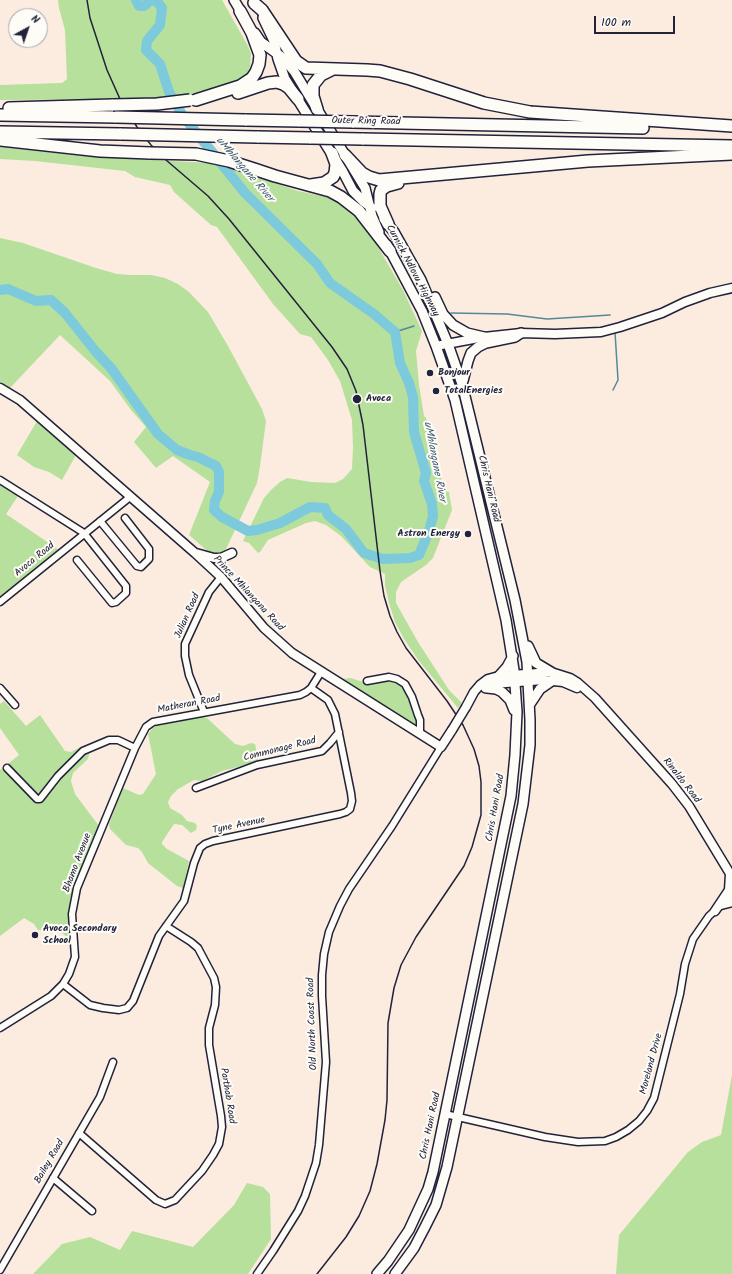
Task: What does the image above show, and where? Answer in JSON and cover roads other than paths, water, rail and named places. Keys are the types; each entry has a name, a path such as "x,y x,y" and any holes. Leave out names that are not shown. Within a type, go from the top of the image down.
{"highway":[{"path":"253,1 262,10 290,53 301,65 306,68 367,70 394,74 484,103 530,112 732,126"},
{"path":"193,100 240,86 252,78 256,72 260,55 252,33 240,11"},
{"path":"317,109 313,96 313,85 324,73 338,69"},
{"path":"0,108 157,104 236,94 272,82 283,84 289,88 298,99"},
{"name":"Outer Ring Road","path":"0,115 732,130"},
{"name":"Outer Ring Road","path":"0,132 732,146"},
{"path":"0,140 100,151 196,154 229,161 330,191 349,202 366,219 390,251"},
{"path":"309,185 324,183 333,177 336,164 332,153"},
{"path":"345,155 362,173 379,180 588,161 732,154"},
{"path":"388,224 379,200 383,188 396,183 420,180 458,172"}],"main road":[{"name":"Curnick Ndlovu Highway","path":"234,0 261,42 286,61 294,71 365,188 369,206 376,225 422,311 436,346"},
{"name":"Curnick Ndlovu Highway","path":"253,1 271,35 285,79 332,153 353,191 376,211 388,224 398,239 421,280 448,344"},
{"path":"421,280 434,296 443,314 453,325 467,333 484,337"},
{"path":"462,384 471,354 478,347 486,343 515,337 521,333"},
{"name":"Chris Hani Road","path":"395,1274 414,1248 436,1205 446,1173 522,804 530,745 528,677 515,600 462,384 448,344"},
{"name":"Chris Hani Road","path":"377,1274 396,1251 409,1230 428,1189 511,796 515,756 515,678 513,656 505,614 463,431 451,388 436,346"},
{"path":"521,630 533,658 552,676 540,689 530,706"},
{"path":"499,676 513,656"},
{"path":"486,688 496,689 507,696 516,717"}],"street":[{"path":"436,346 484,337 521,333 555,334 601,332 662,312 710,293 732,288"},
{"name":"Prince Mhlangana Road","path":"0,388 20,400 195,553 221,577 264,628 292,653 441,747"},
{"path":"0,480 84,533 126,586 126,592 116,602 112,603 77,560"},
{"name":"Avoca Road","path":"0,602 130,497"},
{"path":"100,520 137,566 141,567 149,559 149,549 124,518"},
{"path":"195,553 214,558 221,558 232,553"},
{"name":"Julian Road","path":"204,712 188,675 185,644 209,592 221,577"},
{"path":"311,688 321,672"},
{"name":"Old North Coast Road","path":"256,1274 273,1251 298,1211 305,1196 316,1163 320,1137 326,1062 322,975 324,954 329,932 340,906 349,889 392,826 474,692 488,679 499,676 515,678"},
{"name":"Rinaldo Road","path":"515,678 552,676 570,684 601,707 663,773 681,795 708,836 731,876"},
{"path":"367,681 389,677 397,679 405,684 412,697 418,715 420,733"},
{"name":"Old North Coast Road","path":"468,704 486,688 515,678"},
{"path":"0,688 15,705"},
{"name":"Matheran Road","path":"135,748 143,731 153,722 300,695 311,688"},
{"name":"Tyne Avenue","path":"63,984 90,1005 119,1010 127,1008 133,1001 155,943 184,901 197,853 200,848 205,844 340,814 350,809 352,801 351,793 339,732 332,706 323,695 311,688"},
{"name":"Commonage Road","path":"196,788 256,765 322,751 339,732"},
{"path":"7,768 37,799 40,799 58,776 83,751 109,740 118,740 135,748"},
{"name":"Bhamo Avenue","path":"0,1028 51,996 63,984 72,966 75,957 72,914 77,888 135,748"},
{"path":"718,908 729,890 731,876"},
{"name":"Moreland Drive","path":"445,1114 539,1136 578,1142 605,1141 628,1130 647,1111 654,1098 675,1018 689,948 698,931 718,908 732,895"},
{"path":"718,908 732,902"},
{"name":"Parthab Road","path":"79,1133 156,1200 165,1204 175,1200 202,1171 219,1144 222,1127 221,1116 209,1045 209,1028 215,1005 216,987 211,973 198,948 166,926"},
{"name":"Bailey Road","path":"0,1270 100,1097 113,1062"},
{"path":"53,1178 92,1211"}],"waterway":[{"name":"uMhlangane River","path":"0,290 8,289 36,301 51,300 65,313 96,352 111,368 158,434 177,450 198,457 216,466 219,472 219,492 215,501 214,510 222,517 248,531 257,530 280,523 310,507 325,508 328,515 346,529 364,553 383,559 410,558 419,555 429,531 433,516 432,504 424,481 426,473 414,432 413,397 409,383 400,363 395,332 374,314 330,283 317,264 245,193 183,116 169,92 160,64 146,50 147,41 160,25 162,8 156,0 150,1 144,6 139,6 136,0"},
{"path":"451,313 507,314 547,319 610,315"},
{"path":"395,332 414,326"},
{"path":"613,390 618,380 615,332"}],"railway":[{"path":"87,0 90,18 107,70 120,99 137,127 151,145 208,196 229,219 332,347 347,369 356,391 363,425 380,571 384,596 390,616 406,648 447,701 463,725 474,749 479,766 481,782 481,815 472,847 464,866 416,937 401,965 394,988 388,1023 387,1100 385,1120 377,1164 370,1191 359,1216 346,1237 317,1274"}],"place":[{"name":"Bonjour","path":"430,373"},
{"name":"TotalEnergies","path":"436,391"},
{"name":"Avoca","path":"357,399"},
{"name":"Astron Energy","path":"468,534"},
{"name":"Avoca Secondary School","path":"35,935"}]}
